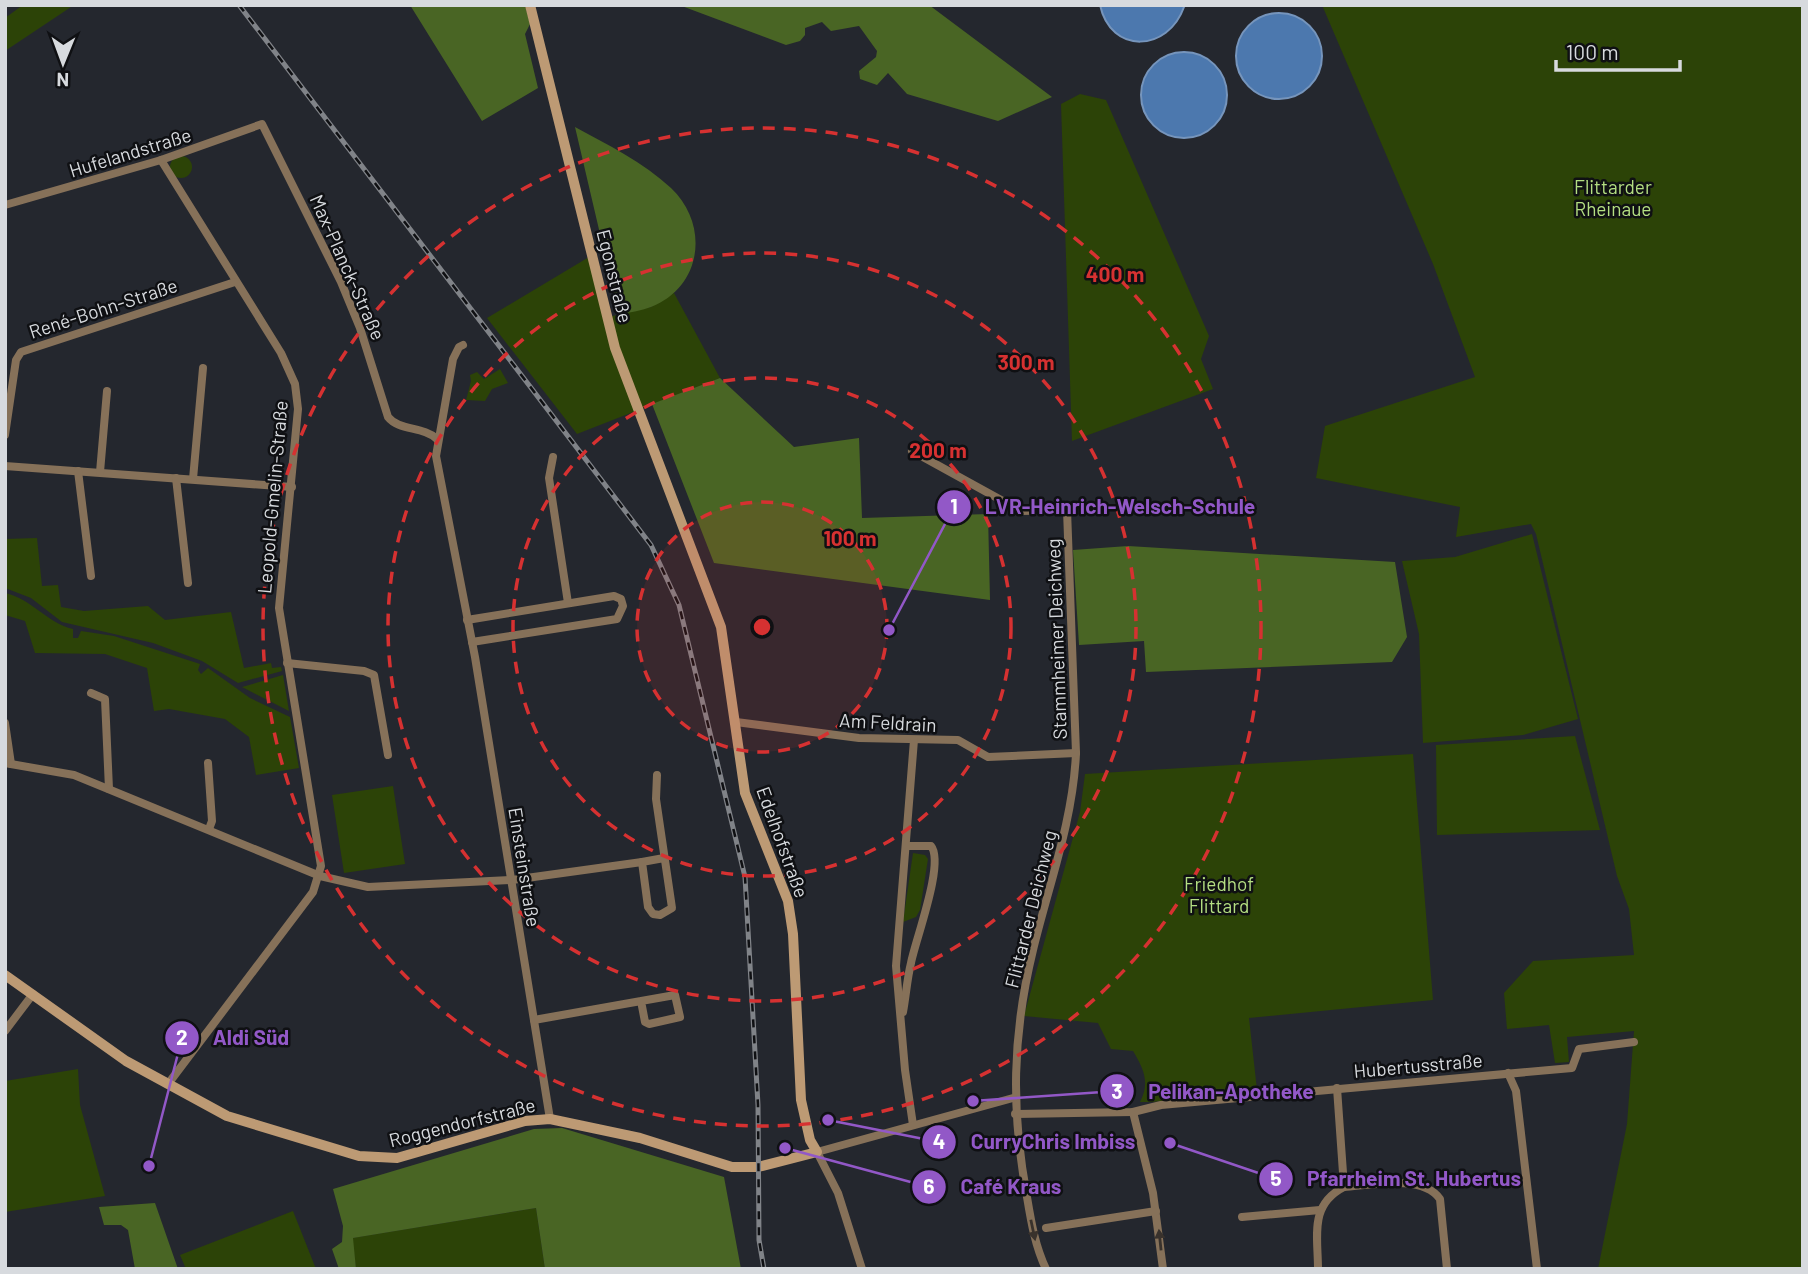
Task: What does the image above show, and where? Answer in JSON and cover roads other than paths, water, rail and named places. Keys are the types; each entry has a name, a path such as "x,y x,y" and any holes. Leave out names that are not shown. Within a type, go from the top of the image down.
{"street":[{"name":"Egonstraße","path":"530,5 615,348 691,547"},
{"name":"Hufelandstraße","path":"5,205 162,160 262,124"},
{"name":"Max-Planck-Straße","path":"262,124 341,282 360,328 388,417 393,422 424,431 437,439"},
{"name":"Leopold-Gmelin-Straße","path":"162,160 281,353 295,384 298,409 279,608 321,866 320,876"},
{"name":"René-Bohn-Straße","path":"5,435 16,360 20,352 235,282"},
{"name":"Einsteinstraße","path":"463,345 458,347 453,359 436,456 472,642 551,1119"},
{"path":"193,479 202,368"},
{"path":"100,472 107,391"},
{"name":"Stammheimer Deichweg","path":"912,451 1021,511 1067,510 1075,770"},
{"path":"553,457 549,478 568,603"},
{"path":"5,466 292,486"},
{"path":"78,471 91,576"},
{"path":"176,478 188,583"},
{"name":"Edelhofstraße","path":"691,547 722,627 746,793 788,901 793,934 801,1097 804,1120 817,1152"},
{"path":"467,620 614,596 621,599 623,606 617,619 472,642"},
{"path":"288,663 364,671 374,676 388,755"},
{"path":"91,694 105,699 109,789"},
{"name":"Am Feldrain","path":"736,722 859,738 957,740 988,757 1076,753"},
{"path":"5,723 8,764 61,771 320,876 368,887 512,880 664,858"},
{"path":"913,1125 905,1070 896,966 914,740"},
{"path":"208,762 212,821 209,829"},
{"name":"Flittarder Deichweg","path":"1046,1269 1033,1229 1013,1098 1015,1061 1029,968 1066,829 1075,770"},
{"path":"642,862 648,907 653,914 660,915 673,908 656,799 657,775"},
{"path":"902,1021 911,962 936,855 931,846 905,846"},
{"path":"168,1084 313,892 320,876"},
{"name":"Roggendorfstraße","path":"5,975 126,1061 168,1084 242,1122 337,1150 382,1159 419,1153 525,1121 551,1119 640,1138 732,1167 758,1167 817,1152"},
{"path":"5,1031 33,994"},
{"path":"534,1020 674,995 680,1017 649,1024 645,1022 641,1001"},
{"name":"Hubertusstraße","path":"1016,1114 1133,1112 1161,1105 1572,1068 1579,1049 1634,1042"},
{"path":"1508,1073 1516,1091 1537,1269"},
{"path":"1337,1088 1344,1187"},
{"path":"862,1269 838,1193 817,1152 1013,1098"},
{"path":"1133,1112 1156,1212 1163,1269"},
{"path":"1318,1269 1315,1232 1320,1210 1331,1194 1344,1187 1395,1183 1422,1185 1434,1191 1440,1199 1447,1269"},
{"path":"1242,1217 1320,1210"},
{"path":"1046,1228 1156,1212"}],"water":[{"path":"1100,5 1184,7 1166,33 1140,42 1116,33 1106,21"},
{"path":"1279,13 1295,17 1309,26 1318,40 1322,56 1318,72 1309,86 1295,95 1279,99 1263,95 1249,86 1240,72 1236,56 1240,40 1249,26 1263,17"},
{"path":"1184,52 1208,59 1220,71 1227,95 1220,119 1208,131 1184,138 1160,131 1148,119 1141,95 1148,71 1160,59"}],"railway":[{"path":"239,5 651,545 679,605 745,877 758,1105 759,1240 764,1269"}],"place":[{"name":"LVR-Heinrich-Welsch-Schule","path":"889,630"},
{"name":"Pelikan-Apotheke","path":"973,1101"},
{"name":"CurryChris Imbiss","path":"828,1120"},
{"name":"Pfarrheim St. Hubertus","path":"1170,1143"},
{"name":"Café Kraus","path":"785,1148"},
{"name":"Aldi Süd","path":"149,1166"}],"park label":[{"name":"Flittarder Rheinaue","path":"1613,197"},
{"name":"Friedhof Flittard","path":"1219,894"}]}
